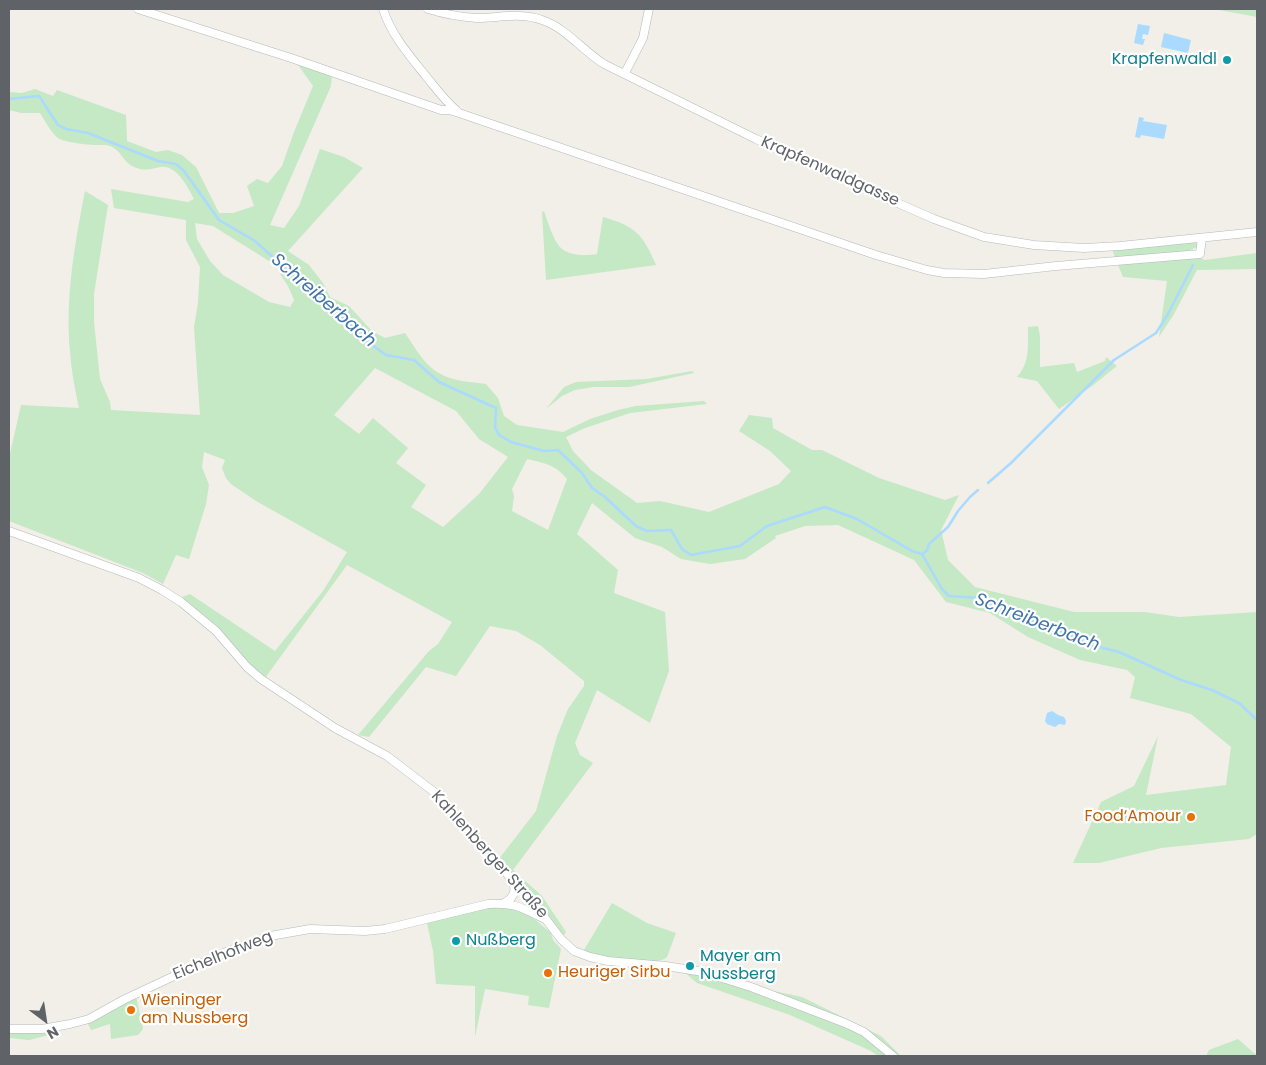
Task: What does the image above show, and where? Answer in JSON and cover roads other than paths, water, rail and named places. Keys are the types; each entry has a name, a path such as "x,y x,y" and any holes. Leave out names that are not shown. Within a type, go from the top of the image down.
{"street":[{"path":"138,9 290,58 440,110 459,113 876,255 927,270 944,273 984,274 1200,254 1202,238"},
{"path":"383,9 388,26 398,40 449,104 459,113"},
{"name":"Krapfenwaldgasse","path":"428,9 466,17 526,16 543,20 574,39 597,60 756,139 829,173 934,218 984,237 1034,245 1077,248 1120,246 1257,232"},
{"path":"625,74 643,38 649,9"},
{"name":"Kahlenberger Straße","path":"9,531 112,567 149,583 181,602 216,631 247,668 260,680 335,728 387,756 438,795 574,951 608,961 684,968 751,986 864,1032 882,1052 893,1056"},
{"path":"504,903 513,895 514,883"},
{"name":"Eichelhofweg","path":"9,1029 42,1029 88,1019 125,999 221,954 270,936 302,930 365,931 385,929 488,904 504,903 518,906 547,920"}],"water":[{"path":"1138,24 1150,26 1148,35 1143,34 1142,39 1145,39 1143,45 1134,43"},
{"path":"1164,33 1191,40 1188,53 1161,47"},
{"path":"1139,117 1144,118 1143,121 1167,125 1164,139 1141,135 1140,138 1135,137"},
{"path":"1052,711 1064,717 1065,725 1059,724 1055,727 1047,724 1045,721 1047,713"}],"waterway":[{"name":"Schreiberbach","path":"9,99 39,96 58,125 66,129 88,133 158,161 176,164 184,171 219,220 255,241 298,280 332,307 364,339 386,355 414,360 439,382 496,408 495,427 499,435 511,442 544,451 558,450 582,473 592,488 605,497 636,526 647,531 671,530 682,549 691,555 740,546 767,526 825,507 857,519 912,551 922,554 942,589 949,596 979,598 1091,645 1119,652 1181,680 1212,690 1239,703 1257,720"},
{"path":"988,483 1011,463 1114,360 1156,333 1193,265"},
{"path":"923,554 929,544 948,527 958,511 978,490"}],"place":[{"name":"Krapfenwaldl","path":"1227,60"},
{"name":"Food‘Amour","path":"1191,817"},
{"name":"Nußberg","path":"456,941"},
{"name":"Mayer am Nussberg","path":"690,966"},
{"name":"Heuriger Sirbu","path":"548,973"},
{"name":"Wieninger am Nussberg","path":"131,1010"}]}
